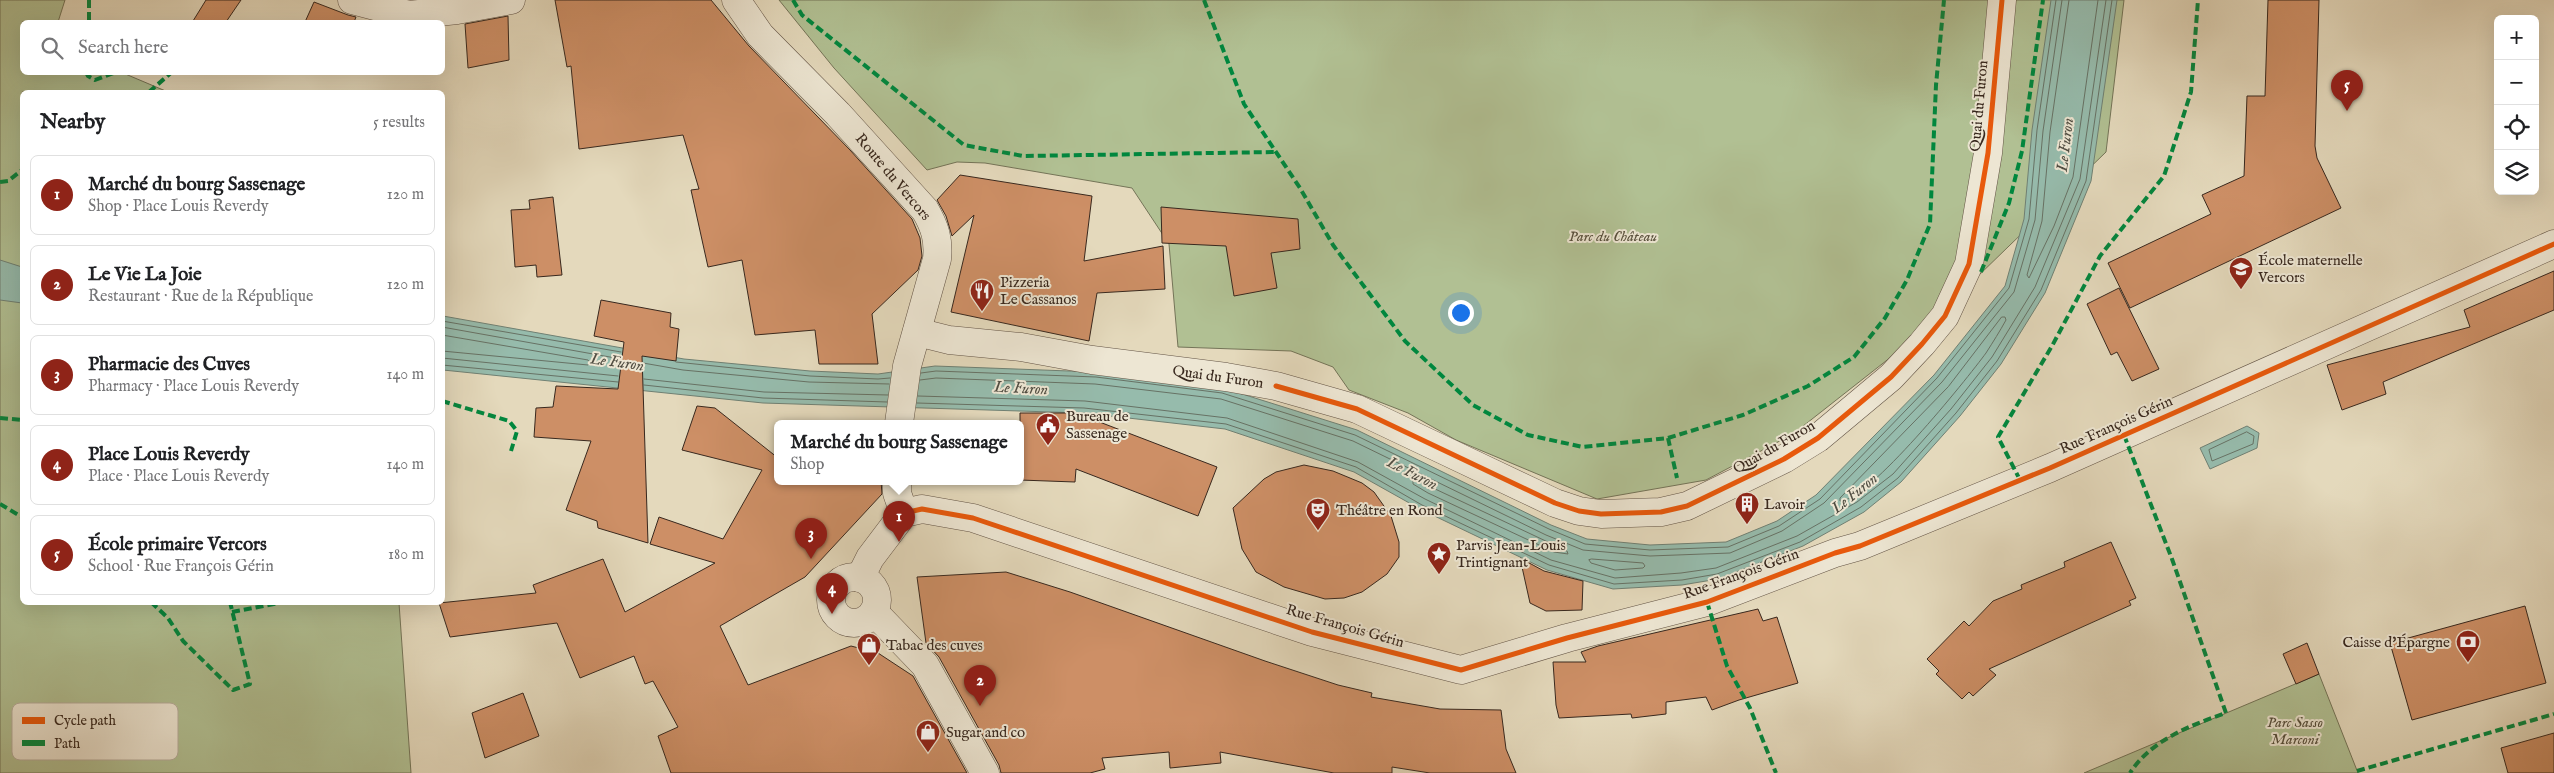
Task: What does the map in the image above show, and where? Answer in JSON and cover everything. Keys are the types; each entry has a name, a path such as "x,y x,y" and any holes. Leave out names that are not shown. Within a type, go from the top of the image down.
{"street":[{"path":"352,0 409,15 457,10 511,0"},
{"name":"Route du Vercors","path":"736,0 760,35 838,114 925,210 935,227 939,244 937,259 907,366 900,420"},
{"name":"Quai du Furon","path":"917,332 949,340 1020,347 1092,360 1226,377 1276,386 1357,409 1519,487 1579,511 1632,514 1661,512 1687,506 1784,459 1818,438 1891,377 1945,316 1969,264 1976,228 1988,152 2002,0"},
{"name":"Rue François Gérin","path":"904,513 922,509 973,518 1312,632 1461,670 1567,638 1707,602 1835,553 1860,546 2050,468 2554,244"},
{"path":"860,578 870,558 904,513 897,493 897,485"},
{"path":"847,578 860,578 867,581 875,592 876,606 874,612 864,621 850,623 844,621 834,612 831,599 836,586 847,578"},
{"path":"874,612 925,665 985,773"}],"green space":[{"path":"0,0 65,0 59,20 20,20 20,75 128,75 163,90 20,90 20,605 399,605 411,773 0,773"},
{"name":"Parc du Château","path":"779,0 2124,0 2106,152 1910,342 1793,434 1706,480 1597,499 1456,440 1408,413 1349,390 1333,367 1291,351 1178,347 1169,244 1132,188 985,163 957,162 927,170 834,68"},
{"name":"Parc Sasso Marconi","path":"2319,674 2358,773 2084,773"}],"water":[{"name":"Le Furon","path":"2051,0 2117,0 2091,181 2045,293 2001,364 1960,416 1901,482 1864,512 1803,546 1718,579 1682,585 1613,589 1547,570 1420,509 1354,472 1225,429 1084,413 763,403 445,370 445,316 684,359 810,371 878,374 935,366 1096,372 1223,388 1357,430 1551,525 1587,539 1650,545 1726,542 1777,521 1816,495 1934,375 2005,286 2024,219 2032,130"},
{"path":"0,260 20,266 20,303 0,300"},
{"path":"2247,426 2259,433 2257,448 2210,469 2200,448"}],"building":[{"path":"206,0 241,0 227,20 194,20"},
{"path":"555,0 711,0 749,46 850,150 912,219 920,238 922,256 918,270 872,314 878,364 819,364 815,330 755,335 742,260 708,267 691,190 699,189 683,135 579,149 571,66 567,67"},
{"path":"2268,0 2319,0 2315,146 2317,158 2341,208 2130,308 2108,263 2211,214 2202,195 2244,176 2247,96 2265,96"},
{"path":"314,2 356,17 355,20 306,20"},
{"path":"508,16 509,60 468,68 465,24"},
{"path":"960,175 1092,196 1084,261 1163,246 1165,289 1097,293 1089,341 951,312 974,215 952,236 946,216 937,200"},
{"path":"553,197 562,275 537,277 536,265 515,267 511,210 530,209 529,200"},
{"path":"1161,207 1298,219 1300,249 1271,253 1277,288 1234,296 1226,246 1162,243"},
{"path":"2554,271 2554,310 2383,382 2386,394 2342,410 2327,365 2470,327 2464,310"},
{"path":"2119,288 2159,369 2132,381 2117,352 2111,355 2087,304"},
{"path":"601,300 671,313 670,327 679,329 676,361 642,356 648,543 598,528 597,521 566,510 591,441 534,437 536,408 553,407 556,386 618,389 624,342 594,336"},
{"path":"697,406 715,408 774,455 774,485 881,485 882,494 805,577 720,626 748,685 851,646 878,653 913,676 967,773 671,773 658,736 678,727 653,681 645,684 634,656 580,678 557,623 450,637 440,605 445,605 445,602 536,593 533,585 603,559 625,612 715,563 650,544 659,517 723,539 762,470 682,450"},
{"path":"1020,413 1076,413 1217,467 1198,516 1076,469 1075,482 1024,480 1024,420 1020,420"},
{"name":"Théâtre en Rond","path":"1304,465 1333,471 1362,483 1374,492 1391,516 1399,542 1399,557 1387,574 1362,592 1344,598 1325,599 1284,587 1256,572 1242,549 1233,508 1264,479 1276,472"},
{"path":"2111,542 2136,598 2129,601 2131,605 1989,669 1996,675 1973,696 1969,692 1962,699 1936,674 1939,671 1927,659 1964,621 1969,626 1993,601 2022,589 2021,585 2065,567 2064,562"},
{"path":"1520,558 1544,571 1583,581 1582,610 1546,611 1530,603"},
{"path":"1006,572 1070,592 1265,661 1338,685 1372,693 1371,697 1440,709 1501,710 1506,749 1516,773 1430,773 1392,767 1392,773 1334,773 1220,752 1221,763 1170,768 1169,752 1102,758 1105,769 1090,773 1001,773 999,765 939,657 926,643 917,577"},
{"name":"Caisse d'Épargne","path":"2525,606 2546,683 2412,720 2390,643"},
{"path":"1758,609 1763,621 1777,617 1798,683 1712,710 1706,697 1666,702 1666,714 1632,718 1631,714 1559,718 1556,705 1553,662 1586,662 1581,652 1598,646"},
{"path":"2307,643 2319,674 2296,684 2283,654"},
{"path":"523,693 539,736 485,758 472,713"},
{"path":"2554,733 2554,773 2508,773 2501,748"}],"marked path":[{"path":"89,0 89,20"},
{"path":"793,0 802,15 964,145 1023,156 1276,152"},
{"path":"1204,0 1244,104 1300,188 1333,245 1405,341 1473,405 1528,435 1583,447 1668,438 1743,415 1808,386 1854,357 1885,318 1907,280 1930,224 1936,85 1944,0"},
{"path":"1981,272 2009,203 2022,151 2043,0"},
{"path":"2020,480 1998,437 2052,346 2100,256 2164,176 2191,92 2198,0"},
{"path":"88,75 95,80 108,75"},
{"path":"151,90 169,75"},
{"path":"0,182 8,181 20,172"},
{"path":"445,402 509,421 517,431 511,451"},
{"path":"0,418 20,420"},
{"path":"2124,435 2172,559 2226,713 2199,723 2160,743 2149,751 2130,773"},
{"path":"1668,438 1677,478"},
{"path":"0,504 20,516"},
{"path":"1707,602 1727,666 1750,708 1776,773"},
{"path":"154,605 168,618 183,641 233,690 250,684 231,605"},
{"path":"232,612 268,605"},
{"path":"2357,771 2554,714"}],"cycle path":[{"path":"1276,386 1357,409 1555,503 1579,511 1601,514 1661,512 1687,506 1784,459 1818,438 1891,377 1945,316 1969,264 1988,153 2002,0"},
{"path":"904,513 922,509 973,518 1312,632 1461,670 1567,638 1707,602 1835,553 1860,546 2050,468 2554,244"}],"place":[{"name":"École primaire Vercors","path":"2347,111"},
{"name":"École maternelle Vercors","path":"2241,290"},
{"name":"Pizzeria Le Cassanos","path":"982,312"},
{"name":"Bureau de Sassenage","path":"1048,446"},
{"name":"Lavoir","path":"1747,525"},
{"name":"Théâtre en Rond","path":"1318,531"},
{"name":"Marché du bourg Sassenage","path":"899,542"},
{"name":"Pharmacie des Cuves","path":"811,559"},
{"name":"Parvis Jean-Louis Trintignant","path":"1439,575"},
{"name":"Place Louis Reverdy","path":"832,614"},
{"name":"Caisse d'Épargne","path":"2468,663"},
{"name":"Tabac des cuves","path":"869,666"},
{"name":"Le Vie La Joie","path":"980,706"},
{"name":"Sugar and co","path":"928,753"}]}
